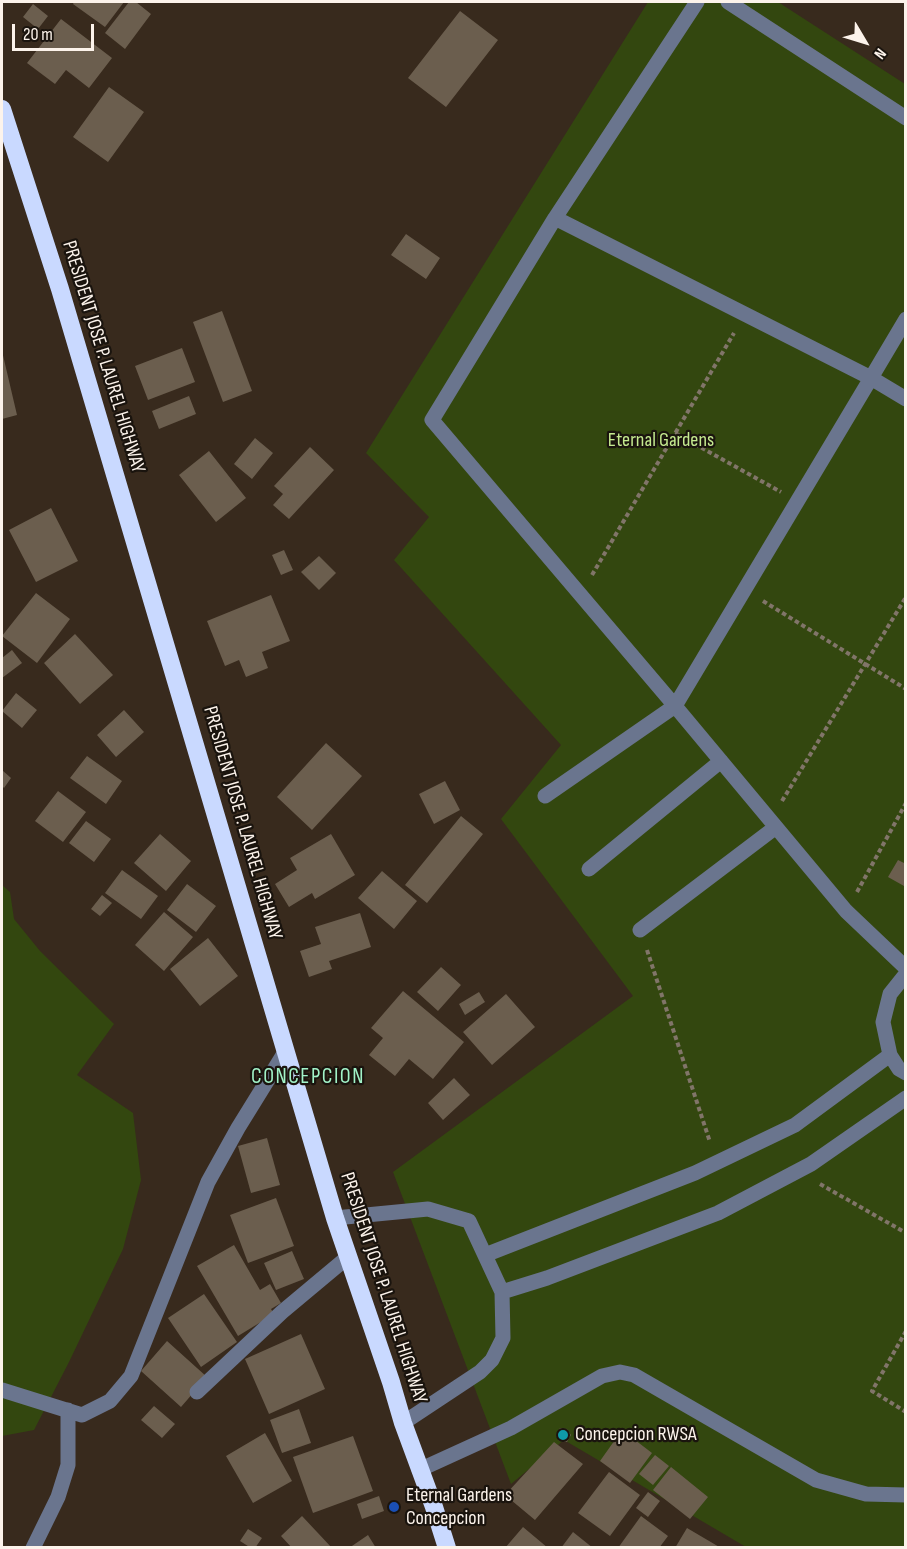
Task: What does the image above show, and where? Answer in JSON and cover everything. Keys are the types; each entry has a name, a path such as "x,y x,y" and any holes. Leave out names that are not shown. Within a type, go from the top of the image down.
{"highway":[{"name":"PRESIDENT JOSE P. LAUREL HIGHWAY","path":"2,109 63,300 335,1218 447,1548"}],"street":[{"path":"697,2 555,218 432,420 846,911 906,968"},
{"path":"728,2 906,118"},
{"path":"555,218 871,378 906,399"},
{"path":"545,796 675,706 906,319"},
{"path":"589,869 721,761"},
{"path":"640,930 773,823"},
{"path":"906,974 890,994 883,1022 891,1055 900,1069 906,1073"},
{"path":"3,1394 82,1415 110,1401 131,1376 208,1182 285,1052"},
{"path":"485,1255 695,1173 795,1125 891,1055"},
{"path":"502,1292 547,1278 718,1213 811,1164 906,1098"},
{"path":"335,1218 428,1209 469,1221 502,1292 502,1338 492,1360 480,1372 403,1423"},
{"path":"197,1392 282,1312 349,1256"},
{"path":"419,1470 511,1428 602,1376 620,1372 634,1375 816,1480 866,1494 906,1496"},
{"path":"33,1548 58,1497 68,1465 68,1410"}],"path":[{"path":"580,594 745,314"},
{"path":"675,433 798,501"},
{"path":"745,589 906,689"},
{"path":"773,823 906,597"},
{"path":"846,911 906,803"},
{"path":"640,930 716,1163"},
{"path":"797,1172 906,1233"},
{"path":"906,1331 872,1391 906,1412"}],"green space":[{"name":"Eternal Gardens","path":"648,2 778,2 905,84 905,1547 746,1547 564,1440 511,1484 393,1172 633,996 501,819 561,745 394,560 429,517 366,453"},
{"path":"2,885 10,892 14,919 40,951 114,1024 77,1075 133,1113 141,1180 123,1249 34,1430 2,1436"}],"building":[{"path":"74,2 124,2 105,27 73,4"},
{"path":"129,2 136,2 151,14 125,49 105,33"},
{"path":"33,4 48,16 38,29 23,17"},
{"path":"460,11 498,40 446,107 408,78"},
{"path":"61,19 112,58 89,88 66,70 55,84 27,63"},
{"path":"109,87 144,112 108,162 73,137"},
{"path":"406,234 440,258 426,279 391,255"},
{"path":"222,311 252,391 223,402 193,322"},
{"path":"182,348 195,382 148,400 135,366"},
{"path":"2,351 17,415 2,419"},
{"path":"189,396 196,414 159,429 152,411"},
{"path":"255,438 273,453 252,479 234,464"},
{"path":"310,447 334,470 289,519 273,505 283,494 274,486"},
{"path":"209,451 246,498 216,522 179,475"},
{"path":"51,508 78,561 36,582 9,530"},
{"path":"284,550 293,570 281,575 272,555"},
{"path":"319,556 336,573 319,590 301,572"},
{"path":"36,593 70,619 37,663 2,636"},
{"path":"271,595 290,641 262,652 268,668 246,677 239,660 225,666 207,621"},
{"path":"75,634 113,675 80,704 44,663"},
{"path":"12,650 22,663 2,678 2,658"},
{"path":"16,693 37,710 22,728 2,711"},
{"path":"124,710 144,732 116,757 97,735"},
{"path":"326,743 362,776 312,830 277,797"},
{"path":"87,756 122,781 106,804 70,778"},
{"path":"2,770 11,778 4,788 2,786"},
{"path":"445,781 460,810 434,824 419,794"},
{"path":"58,791 86,812 63,842 35,821"},
{"path":"461,816 483,834 427,903 405,885"},
{"path":"86,821 111,839 94,862 69,843"},
{"path":"160,834 191,861 166,891 134,863"},
{"path":"331,834 355,875 315,899 312,893 289,907 275,884 297,870 290,858"},
{"path":"898,860 906,864 906,884 904,886 888,877"},
{"path":"122,870 158,896 141,919 105,893"},
{"path":"382,871 417,901 394,929 358,898"},
{"path":"187,884 216,906 196,932 167,910"},
{"path":"102,895 112,903 100,916 91,909"},
{"path":"164,912 193,937 164,971 135,945"},
{"path":"360,913 371,947 329,961 332,969 309,977 300,951 321,944 315,927"},
{"path":"208,938 238,976 200,1006 170,969"},
{"path":"441,967 461,985 438,1011 417,992"},
{"path":"403,991 464,1042 433,1079 409,1059 395,1076 369,1055 383,1038 371,1028"},
{"path":"479,992 485,1002 465,1015 459,1004"},
{"path":"506,994 535,1027 492,1065 463,1032"},
{"path":"454,1078 470,1095 443,1120 428,1103"},
{"path":"267,1138 280,1185 251,1193 238,1146"},
{"path":"276,1198 294,1246 248,1263 230,1215"},
{"path":"234,1245 260,1290 270,1284 281,1303 271,1309 274,1314 238,1336 197,1266"},
{"path":"292,1251 304,1279 276,1290 264,1263"},
{"path":"204,1294 237,1342 201,1367 168,1318"},
{"path":"301,1334 325,1389 269,1414 245,1359"},
{"path":"167,1341 207,1377 181,1407 141,1371"},
{"path":"154,1406 175,1424 162,1438 141,1420"},
{"path":"299,1409 311,1443 282,1453 270,1420"},
{"name":"Concepcion RWSA","path":"560,1428 567,1429 571,1435 567,1442 559,1441 556,1435"},
{"path":"622,1430 652,1453 630,1483 600,1461"},
{"path":"265,1433 292,1481 253,1503 226,1456"},
{"path":"353,1436 373,1491 313,1513 293,1457"},
{"path":"554,1442 583,1464 535,1520 505,1495"},
{"path":"655,1455 669,1466 653,1485 639,1474"},
{"path":"671,1467 708,1497 690,1519 653,1490"},
{"path":"609,1472 640,1495 610,1536 578,1513"},
{"path":"648,1492 660,1501 648,1517 636,1508"},
{"path":"379,1496 384,1511 362,1519 357,1504"},
{"path":"302,1516 332,1548 292,1548 281,1536"},
{"path":"641,1516 668,1536 659,1548 618,1548"},
{"path":"523,1527 548,1548 505,1548"},
{"path":"687,1528 721,1548 675,1548"},
{"path":"248,1529 262,1538 255,1548 240,1541"},
{"path":"573,1532 593,1548 561,1548"},
{"path":"368,1535 376,1548 349,1548"}],"place":[{"name":"Concepcion RWSA","path":"563,1435"},
{"name":"Eternal Gardens Concepcion","path":"394,1507"}],"district":[{"name":"CONCEPCION","path":"308,1077"}]}
